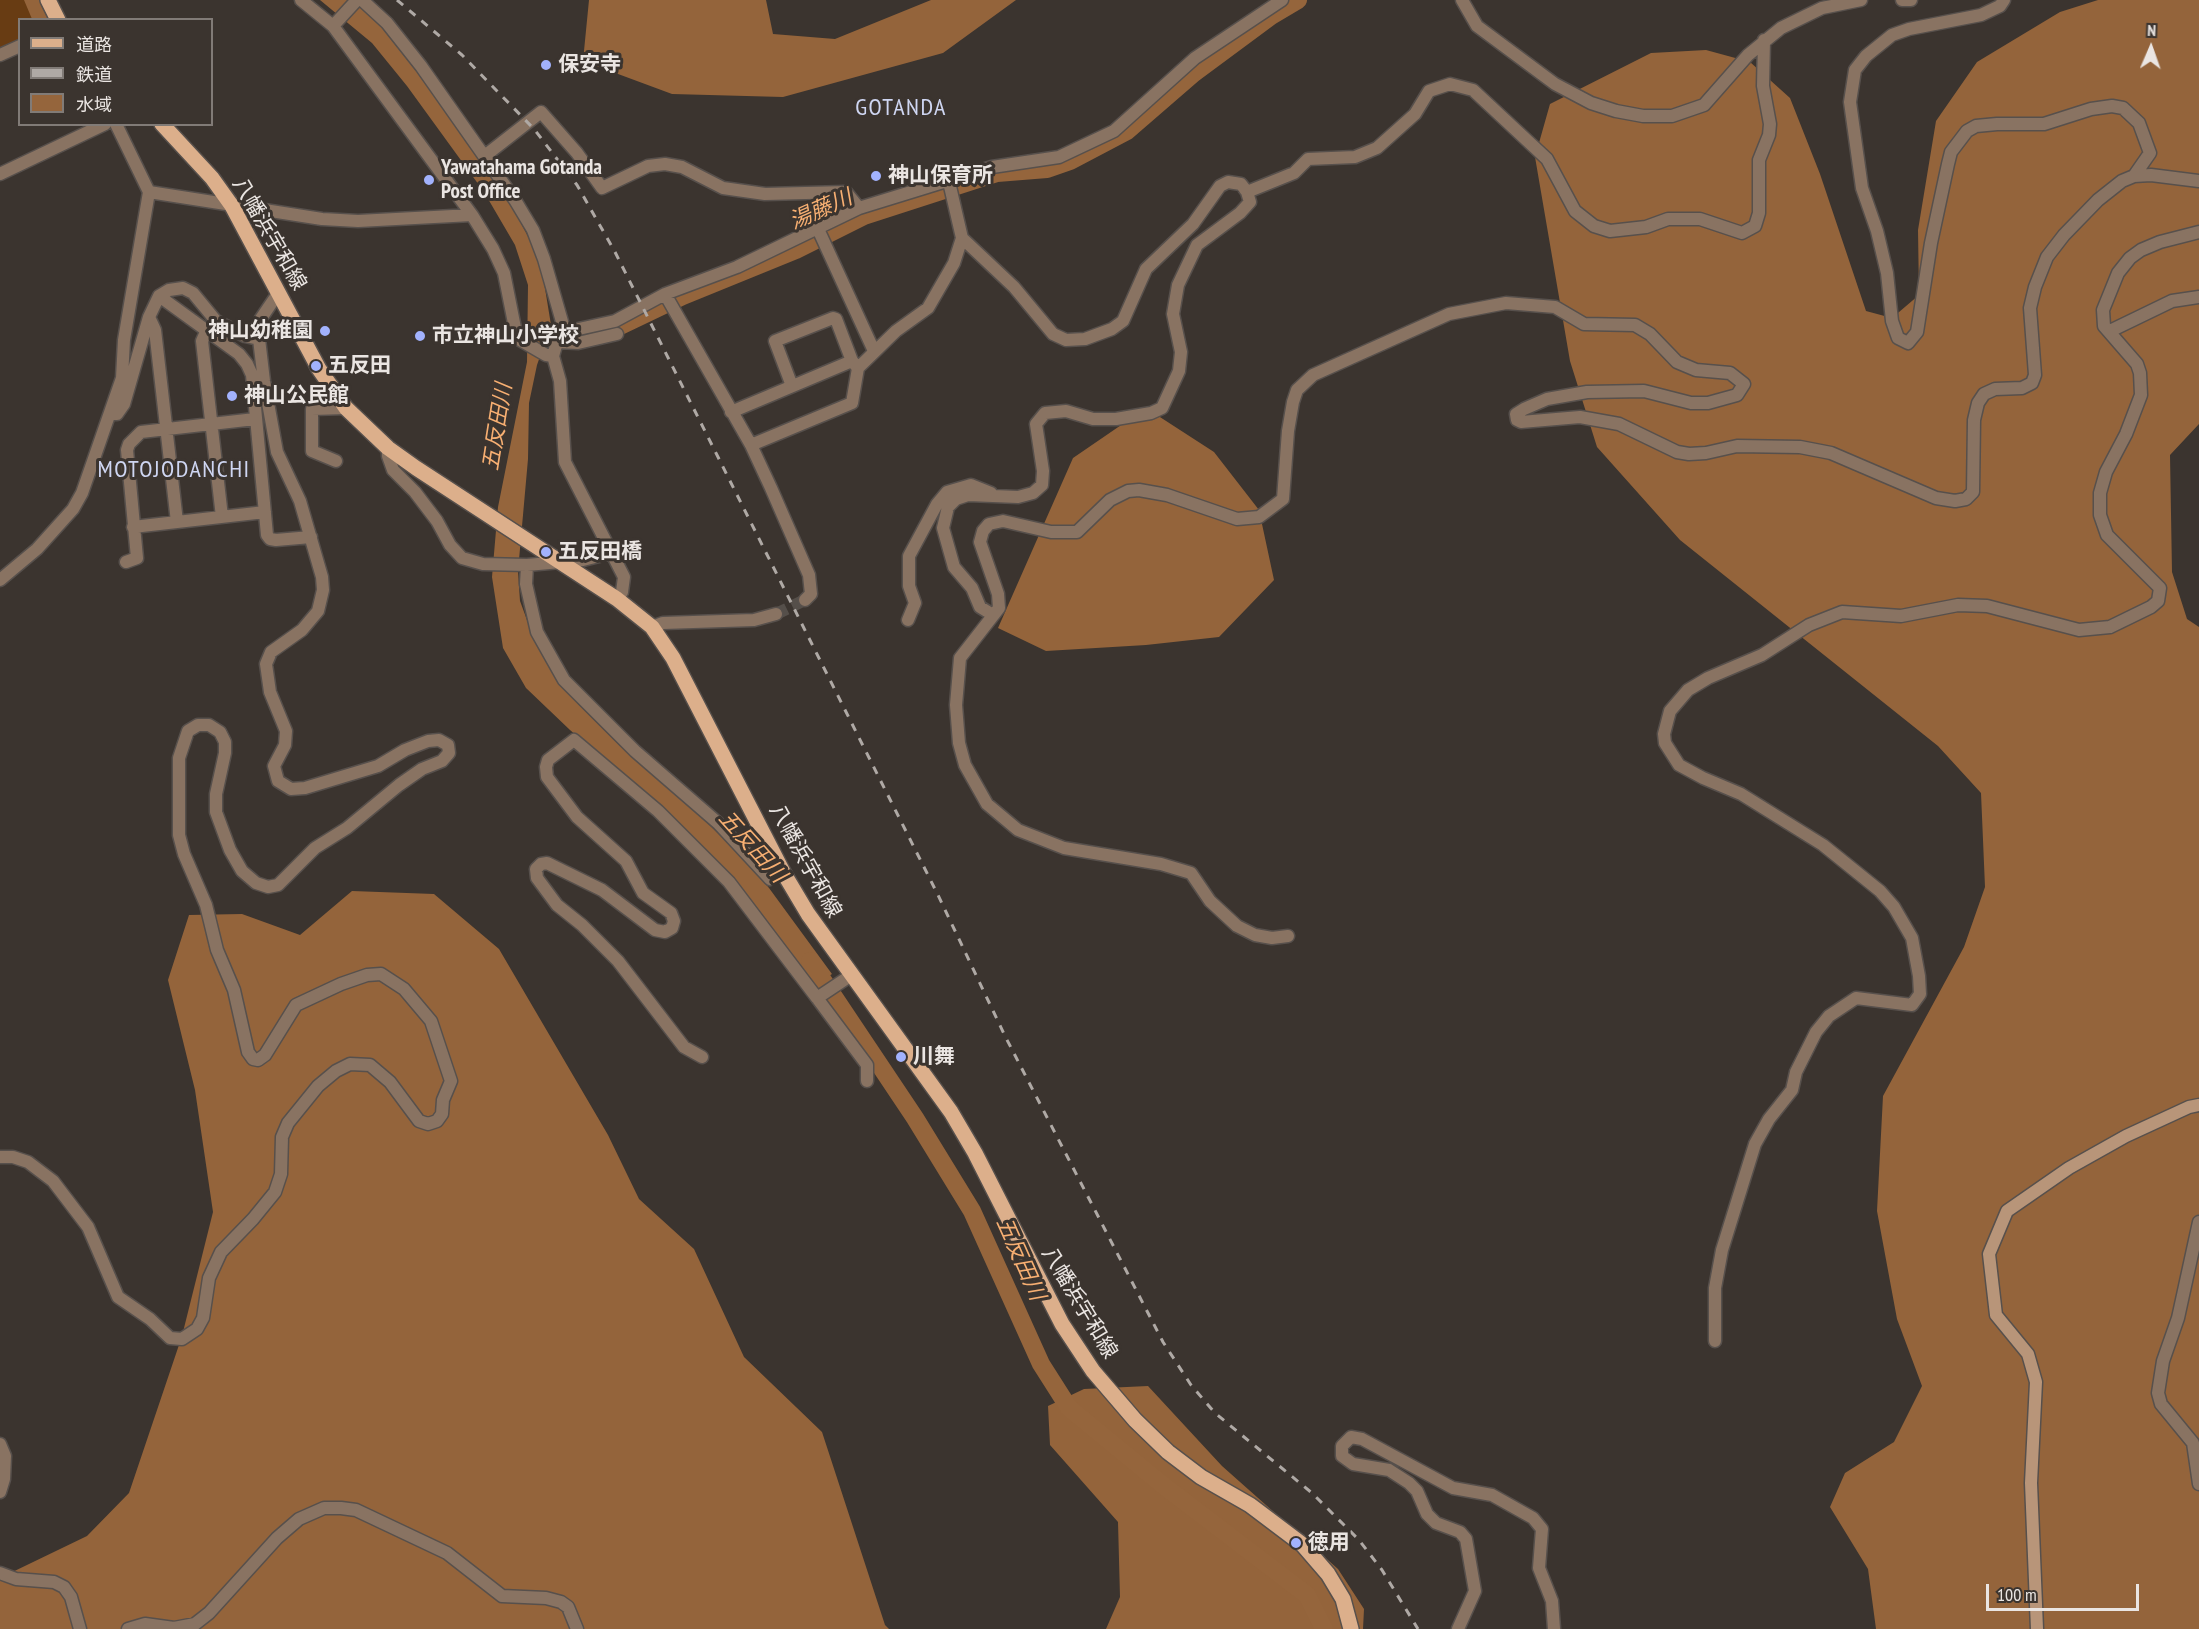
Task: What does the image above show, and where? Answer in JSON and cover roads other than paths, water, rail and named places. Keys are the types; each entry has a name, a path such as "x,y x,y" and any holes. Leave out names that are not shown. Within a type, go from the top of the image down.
{"main road":[{"path":"48,0 57,18"},
{"name":"八幡浜宇和線","path":"164,126 212,178 232,206 319,369 346,408 388,448 617,599 652,627 678,668 783,872 846,978 900,1039 951,1112 975,1153 1062,1324 1093,1371 1135,1420 1168,1452 1201,1477 1250,1505 1303,1545 1328,1574 1338,1591 1352,1629"}],"street":[{"path":"301,0 335,23 472,215 504,273 515,328 520,340 549,355 560,381 565,462 624,577 622,592 617,599"},
{"path":"335,23 357,0"},
{"path":"362,0 387,23 486,156 533,230 544,259 561,337"},
{"path":"549,355 561,337 615,321 737,267 821,234 859,208 951,187 992,167 1059,157 1114,131 1196,58 1282,0"},
{"path":"1462,0 1476,26 1555,84 1591,103 1643,116 1672,116 1693,111 1704,105 1764,40 1781,28 1822,8 1861,0"},
{"path":"1902,0 1911,0"},
{"path":"2004,0 2000,6 1981,15 1909,29 1892,36 1878,44 1855,70 1850,102 1862,188 1885,262 1892,321 1898,338 1908,343 1917,332 1931,243 1948,164 1951,152 1967,131 1976,126 1996,124 2044,124 2091,109 2112,106 2123,108 2139,123 2150,153 2134,176"},
{"path":"1247,192 1294,173 1308,159 1355,157 1377,148 1415,114 1429,91 1450,84 1473,90 1547,159 1575,211 1594,226 1610,231 1646,227 1668,219 1700,219 1742,233 1755,226 1759,213 1759,160 1769,135 1770,124 1762,77 1764,40"},
{"path":"0,55 18,47"},
{"path":"486,156 541,112 577,153 602,188 648,166 665,164 682,166 723,188 765,194 846,192 859,208"},
{"path":"0,174 101,126"},
{"path":"0,580 37,549 73,509 82,493 122,378 124,340 149,192 117,126"},
{"path":"1288,936 1272,938 1255,935 1237,926 1210,901 1191,873 1161,864 1064,848 1018,830 987,804 965,765 959,743 958,667 960,658 999,608 998,594 981,542 983,531 989,524 1003,521 1051,532 1077,532 1110,500 1128,491 1139,490 1167,495 1237,519 1259,517 1283,499 1288,430 1293,402 1297,390 1313,375 1449,314 1480,306 1539,303 1555,307 1584,324 1635,325 1650,334 1677,362 1696,370 1730,373 1744,384 1737,395 1708,403 1691,403 1644,391 1587,392 1547,399 1516,414 1516,420 1521,422 1580,417 1619,424 1677,452 1689,454 1706,453 1737,446 1800,447 1831,453 1936,498 1955,501 1966,499 1973,492 1974,420 1978,403 1984,394 1995,389 2022,388 2032,383 2036,375 2030,308 2035,287 2047,257 2064,235 2098,200 2122,181 2134,176 2151,174 2199,182"},
{"path":"962,238 1014,287 1053,334 1066,340 1086,339 1112,329 1123,321 1146,269 1193,225 1220,186 1228,182 1241,184 1250,202 1246,208 1197,245 1178,285 1173,314 1181,352 1179,371 1162,408 1151,413 1116,419 1093,418 1066,411 1045,413 1036,424 1043,471 1042,485 1033,493 1026,495 968,495 956,499 948,507 943,528 954,567 972,588 981,607 993,615"},
{"path":"731,412 792,386 855,365 928,308 954,263 962,238 951,187"},
{"path":"149,192 322,219 358,221 472,215"},
{"path":"1715,1341 1714,1288 1722,1250 1755,1144 1769,1119 1792,1090 1796,1071 1816,1032 1829,1016 1856,998 1912,1005 1920,994 1919,976 1912,938 1894,907 1881,891 1823,845 1741,794 1679,765 1665,743 1664,734 1670,711 1688,690 1708,678 1762,655 1809,625 1842,612 1901,616 1958,605 1987,606 2079,630 2110,627 2151,607 2158,601 2160,588 2107,535 2100,515 2100,493 2106,472 2126,434 2141,395 2140,372 2137,364 2104,326 2103,310 2118,273 2130,258 2141,250 2160,242 2199,232"},
{"path":"821,234 874,351"},
{"path":"109,414 117,414 124,404 149,317 159,296 170,290 183,288 193,293 216,321 245,336 259,339"},
{"path":"0,1157 13,1157 27,1162 53,1180 88,1227 118,1297 150,1319 170,1338 182,1339 197,1329 203,1318 209,1278 221,1252 275,1192 281,1174 282,1137 288,1123 318,1086 336,1071 350,1065 370,1065 390,1082 419,1121 428,1124 436,1121 442,1114 442,1100 451,1081 431,1021 404,989 381,974 367,975 341,984 296,1005 265,1055 258,1060 253,1059 248,1053 234,990 217,950 206,905 183,854 179,835 179,758 188,731 198,724 209,725 220,732 225,742 225,753 216,794 216,812 230,850 242,871 256,883 268,887 278,885 315,849 347,828 399,785 422,769 442,761 449,753 448,745 440,740 428,741 405,750 378,766 305,788 291,789 278,781 274,766 285,745 286,731 270,692 267,664 271,652 302,630 318,612 323,590 322,577 300,501 277,452 259,339 260,320 279,292"},
{"path":"159,296 239,354 247,364 252,375 265,512 270,539 311,537"},
{"path":"2110,331 2172,301 2199,297"},
{"path":"668,299 751,446 809,575 811,594 805,600"},
{"path":"149,317 154,330 177,522"},
{"path":"751,446 852,403 855,365 836,319 833,318 775,341 792,386"},
{"path":"206,332 202,341 222,517"},
{"path":"561,337 578,343 617,334"},
{"path":"336,461 312,451 312,409 346,408"},
{"path":"126,562 136,558 127,450 141,432 255,419"},
{"path":"388,448 393,470 415,492 438,521 450,545 462,558 483,564 525,564 561,562 610,553"},
{"path":"908,620 915,603 909,586 909,556 937,504 947,492 970,485 998,496"},
{"path":"133,527 265,512"},
{"path":"525,564 526,584 537,632 564,680 614,731 718,823 770,879 783,872"},
{"path":"652,627 674,622 738,618 754,620 776,614"},
{"path":"702,1057 684,1047 618,962 582,925 557,905 537,878 536,869 541,864 547,863 602,890 656,930 665,932 672,928 674,921 671,913 643,893 626,861 577,817 547,777 548,760 574,740 658,811 729,882 819,997 867,1065 867,1081"},
{"path":"819,997 846,978"},
{"path":"2037,1629 2031,1483 2036,1382 2028,1354 1996,1315 1989,1254 2007,1211 2069,1168 2126,1136 2189,1107 2199,1105"},
{"path":"2199,1222 2178,1318 2163,1360 2158,1393 2161,1404 2193,1443 2199,1485"},
{"path":"1458,1629 1475,1591 1466,1539 1460,1532 1436,1523 1427,1514 1417,1491 1409,1483 1389,1470 1353,1464 1342,1456 1342,1446 1352,1437 1362,1438 1445,1484 1492,1495 1533,1518 1542,1529 1539,1568 1552,1601 1554,1629"},
{"path":"0,1444 5,1456 4,1479 0,1492"},
{"path":"128,1629 145,1624 174,1628 195,1624 209,1613 277,1538 299,1519 324,1508 356,1510 447,1553 502,1596 546,1598 561,1602 568,1607 577,1629"},
{"path":"0,1573 16,1579 54,1582 64,1587 71,1597 80,1629"}],"water":[{"path":"320,0 354,0 372,15 417,72 506,195 532,244 543,276 551,325 537,365 529,403 528,459 518,571 520,601 534,639 546,662 578,704 620,746 685,801 748,863 769,888 832,974 813,987 752,904 680,824 570,730 526,688 503,648 492,577 498,507 527,362 528,285 515,245 484,192 407,86 372,43"}],"waterway":[{"name":"湯藤川","path":"537,336 578,337 614,329 683,296 796,250 864,216 997,173 1047,169 1070,161 1127,131 1194,73 1271,16 1298,0"},
{"name":"五反田川","path":"810,961 915,1118 972,1211 1041,1364 1069,1408 1164,1486 1307,1595 1324,1629"}],"tunnel":[{"path":"776,614 805,600"}],"railway":[{"path":"397,0 462,55 534,129 577,185 615,252 938,895 1005,1036 1163,1342 1191,1385 1215,1413 1312,1493 1359,1540 1382,1570 1418,1629"}],"place":[{"name":"保安寺","path":"546,65"},
{"name":"神山保育所","path":"876,176"},
{"name":"Yawatahama Gotanda Post Office","path":"429,180"},
{"name":"神山幼稚園","path":"325,331"},
{"name":"市立神山小学校","path":"420,336"},
{"name":"五反田","path":"316,366"},
{"name":"神山公民館","path":"232,396"},
{"name":"五反田橋","path":"546,552"},
{"name":"川舞","path":"901,1057"},
{"name":"徳用","path":"1296,1543"}],"district":[{"name":"GOTANDA","path":"901,108"},
{"name":"MOTOJODANCHI","path":"174,470"}]}
